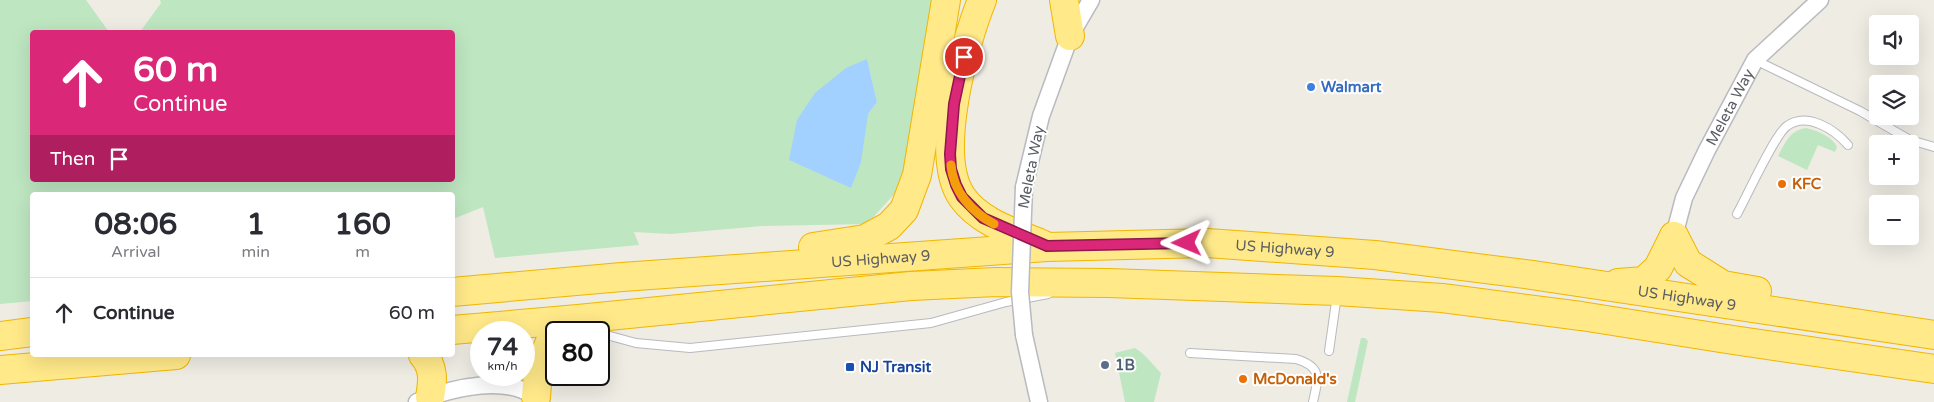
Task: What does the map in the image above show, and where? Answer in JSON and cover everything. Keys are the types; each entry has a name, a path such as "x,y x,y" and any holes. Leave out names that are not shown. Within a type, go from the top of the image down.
{"highway":[{"path":"622,276 865,239 888,226 904,210 917,175 946,0"},
{"path":"982,0 967,43 956,96 950,154 951,169 962,197 983,218 1047,246"},
{"path":"1064,0 1070,36"},
{"path":"1532,275 1614,283 1644,281 1658,268 1674,236"},
{"path":"1674,236 1688,263 1723,285 1881,310 1934,335"},
{"name":"US Highway 9","path":"455,292 622,276 1047,246 1207,243 1375,255 1532,275 1934,335"},
{"name":"US Highway 9","path":"610,326 911,286 996,282 1109,283 1337,290 1442,298 1563,314 1761,345 1934,369"},
{"name":"US Highway 9","path":"455,330 545,329"},
{"path":"0,336 30,332"},
{"path":"0,370 153,357"},
{"path":"425,357 429,362 432,384 425,400"},
{"path":"538,399 538,372 545,366"}],"street":[{"name":"Meleta Way","path":"1040,402 1024,335 1020,292 1024,187 1040,116 1070,36 1091,0"},
{"name":"Meleta Way","path":"1674,236 1684,198 1707,150 1755,60 1820,0"},
{"path":"425,400 474,386 517,387 538,399"}],"lane":[{"path":"1755,60 1860,111 1910,140 1934,147"},
{"path":"1737,214 1786,126 1798,121 1808,120 1838,134 1848,145"},
{"path":"610,336 636,343 690,348 931,323 1006,302 1109,283"},
{"path":"1329,351 1337,290"},
{"path":"1190,354 1296,359 1306,362 1315,368 1318,379 1313,402"}],"green space":[{"path":"0,0 86,0 108,30 30,30 30,182 455,182 455,30 141,30 161,3 160,0 942,0 907,180 867,224 762,226 671,234 634,232 639,245 495,258 483,207 455,218 455,192 30,192 30,301 0,304","holes":["867,59 877,102 868,114"]},
{"path":"1806,128 1828,137 1837,147 1835,152 1818,145 1807,170 1778,156 1792,134"},
{"path":"1361,338 1365,338 1368,341 1355,402 1347,402"},
{"path":"1135,348 1161,373 1154,402 1125,402 1115,353"}],"water":[{"path":"867,59 877,102 868,114 861,162 851,188 789,160 797,120 815,93 846,68"}],"slow traffic":[{"path":"951,165 956,185 962,197 983,218 994,224"}],"place":[{"name":"Walmart","path":"1311,87"},
{"name":"KFC","path":"1782,184"},
{"name":"1B","path":"1105,365"},
{"name":"NJ Transit","path":"850,367"},
{"name":"McDonald's","path":"1243,379"}],"route":[{"path":"964,57 954,104 950,154 951,169 962,197 983,218 1047,246 1187,243"}]}
